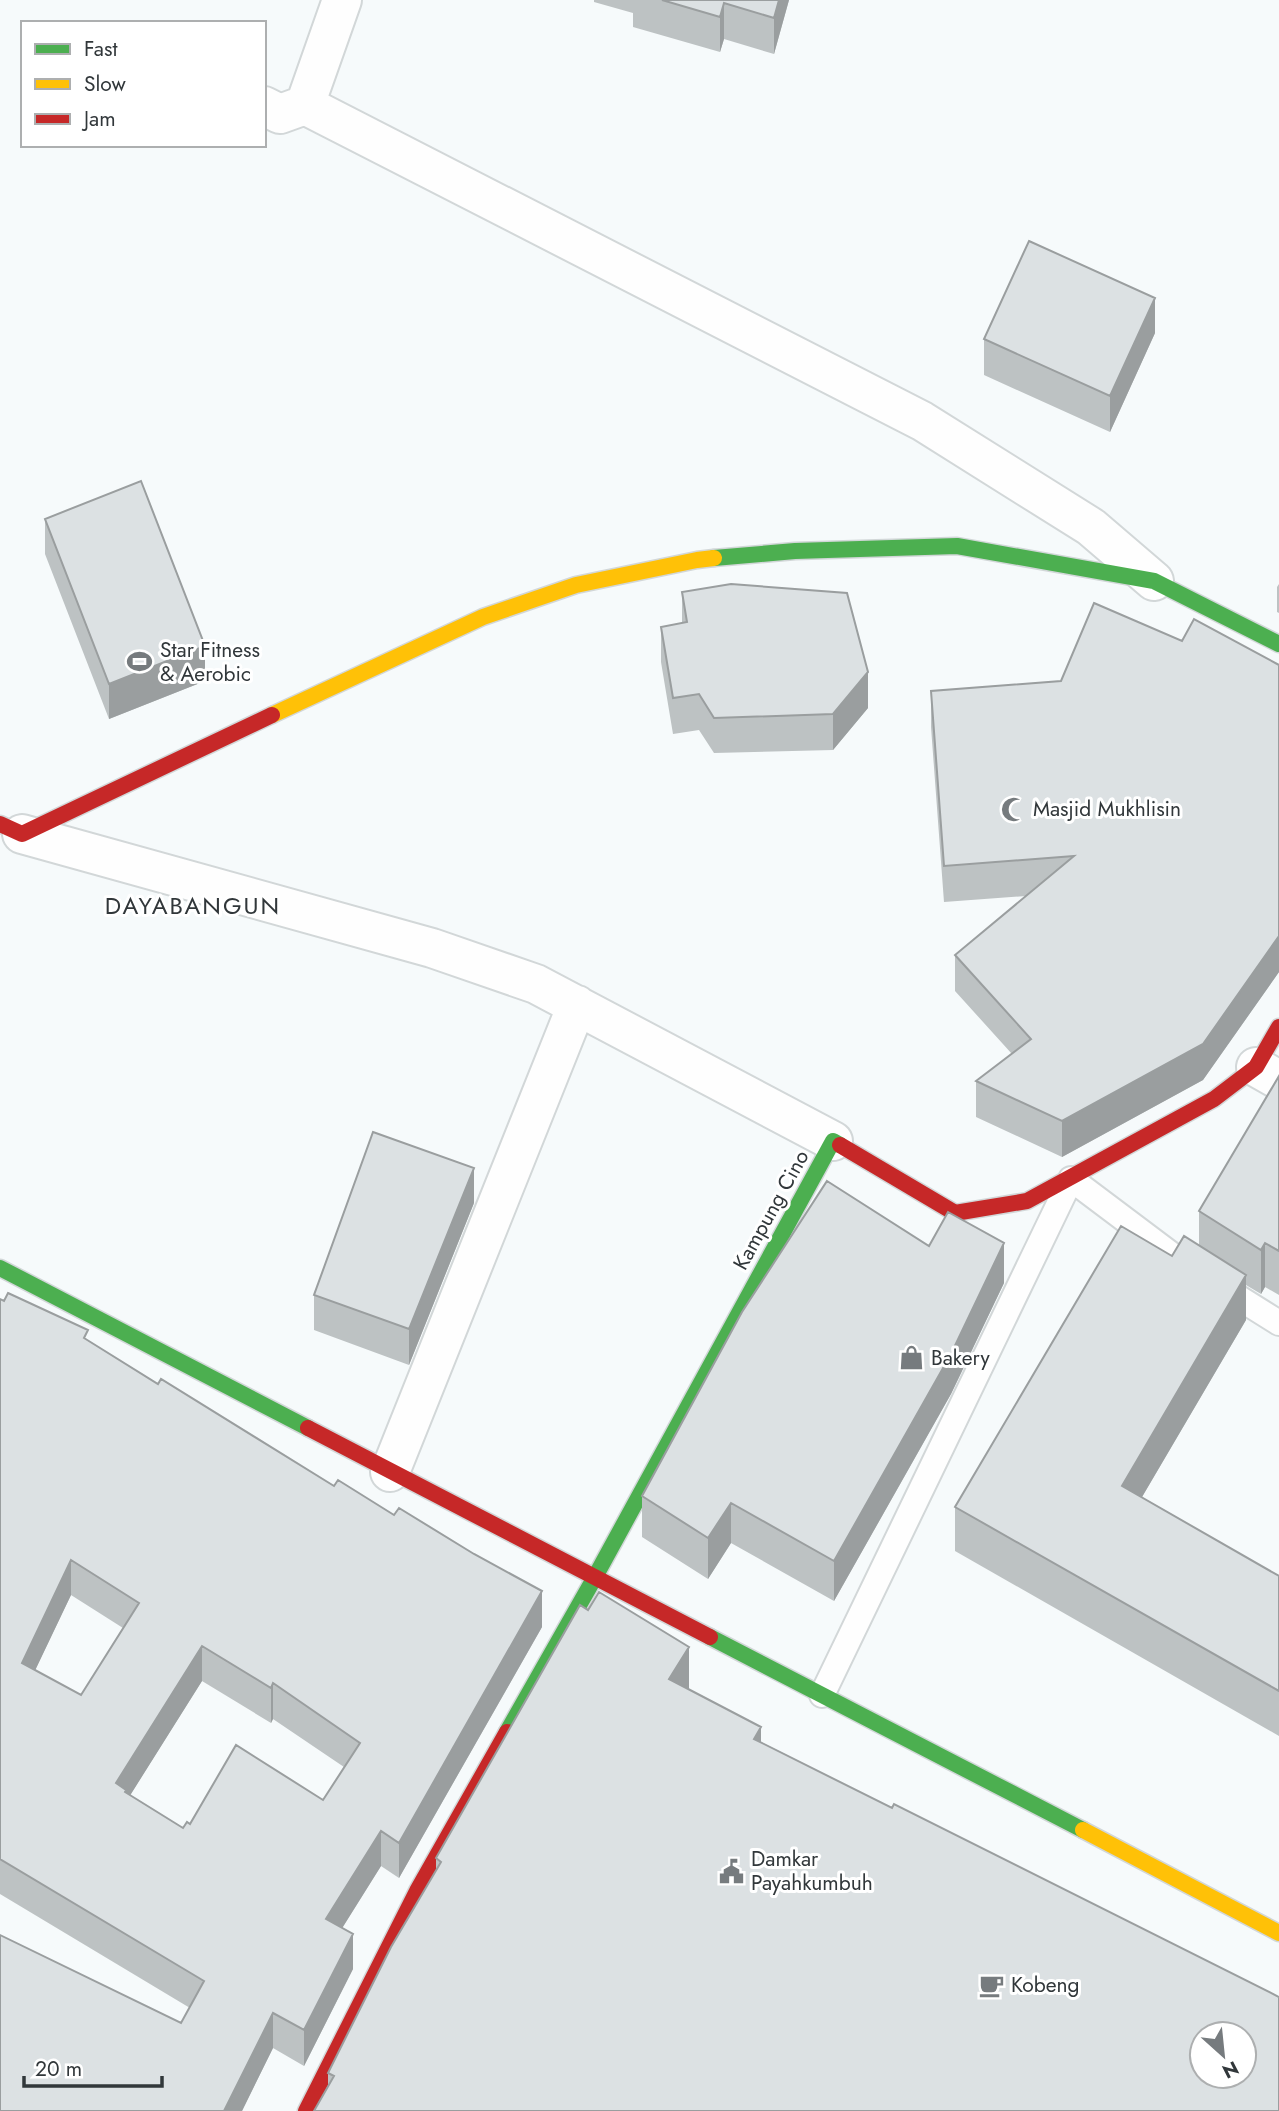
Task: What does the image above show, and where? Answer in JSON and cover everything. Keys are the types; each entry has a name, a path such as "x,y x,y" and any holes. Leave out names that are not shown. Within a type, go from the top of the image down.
{"street":[{"path":"305,105 342,0"},
{"path":"266,107 280,114 305,105 922,421 1091,527 1154,581 1279,644"},
{"path":"11,829 483,617 576,586 697,560 795,551 957,545 1154,581"},
{"path":"11,829 432,948 536,984 833,1141"},
{"path":"390,1472 577,1005"},
{"name":"Kampung Cino","path":"306,2111 417,1891 594,1577 833,1141 955,1213 1027,1201 1214,1099 1267,1074 1279,1027"},
{"path":"1,1274 594,1577 1279,1933"}],"lane":[{"path":"822,1695 1071,1179 1180,1261 1279,1323"}],"building":[{"path":"662,0 779,0 774,18 724,3 720,17"},
{"path":"1029,241 1155,298 1110,396 984,339"},
{"path":"141,481 205,646 109,684 45,519"},
{"path":"731,584 847,593 868,672 833,714 714,718 699,694 673,698 661,627 687,622 682,592"},
{"path":"1094,603 1182,641 1194,619 1279,665 1279,936 1203,1044 1062,1121 976,1081 1031,1039 955,955 1074,856 944,866 931,691 1061,681"},
{"path":"1279,1076 1279,1251 1265,1243 1261,1250 1199,1211"},
{"path":"373,1132 474,1168 409,1329 314,1295"},
{"path":"827,1181 929,1246 948,1212 1004,1243 951,1354 834,1561 731,1503 708,1538 642,1496 742,1312"},
{"path":"1121,1226 1172,1256 1184,1236 1246,1275 1122,1486 1279,1576 1279,1691 955,1507"},
{"path":"8,1293 88,1330 84,1338 158,1384 161,1379 334,1486 338,1480 394,1515 399,1508 474,1554 542,1591 399,1843 381,1831 326,1919 353,1934 304,2030 273,2013 224,2111 0,2111 0,1935 181,2023 204,1981 0,1859 0,1299 4,1301","holes":["71,1560 139,1603 81,1695 22,1663","202,1646 271,1688 273,1683 360,1743 323,1800 236,1745 190,1824 187,1822 183,1828 125,1792 126,1790 116,1783"]},
{"path":"599,1592 689,1647 669,1679 761,1727 754,1739 892,1808 894,1804 1279,1997 1279,2111 314,2111 334,2076 328,2073 391,1947 441,1862 436,1858 580,1605 588,1610"}],"traffic: fast":[{"path":"714,558 795,551 957,546 1154,581 1279,644"},
{"path":"507,1732 595,1577 833,1141 840,1145"},
{"path":"0,1268 308,1428"},
{"path":"710,1637 1083,1830"}],"traffic: slow":[{"path":"272,715 483,617 576,585 714,558"},
{"path":"1083,1830 1279,1933"}],"traffic: jam":[{"path":"0,824 22,834 272,715"},
{"path":"840,1145 955,1213 1027,1201 1214,1099 1256,1067 1279,1027"},
{"path":"308,1428 710,1637"},
{"path":"306,2111 417,1891 507,1732"}],"place":[{"name":"Star Fitness & Aerobic","path":"140,662"},
{"name":"Masjid Mukhlisin","path":"1013,809"},
{"name":"Bakery","path":"911,1358"},
{"name":"Damkar Payahkumbuh","path":"731,1871"},
{"name":"Kobeng","path":"991,1985"}],"district":[{"name":"DAYABANGUN","path":"193,906"}]}
